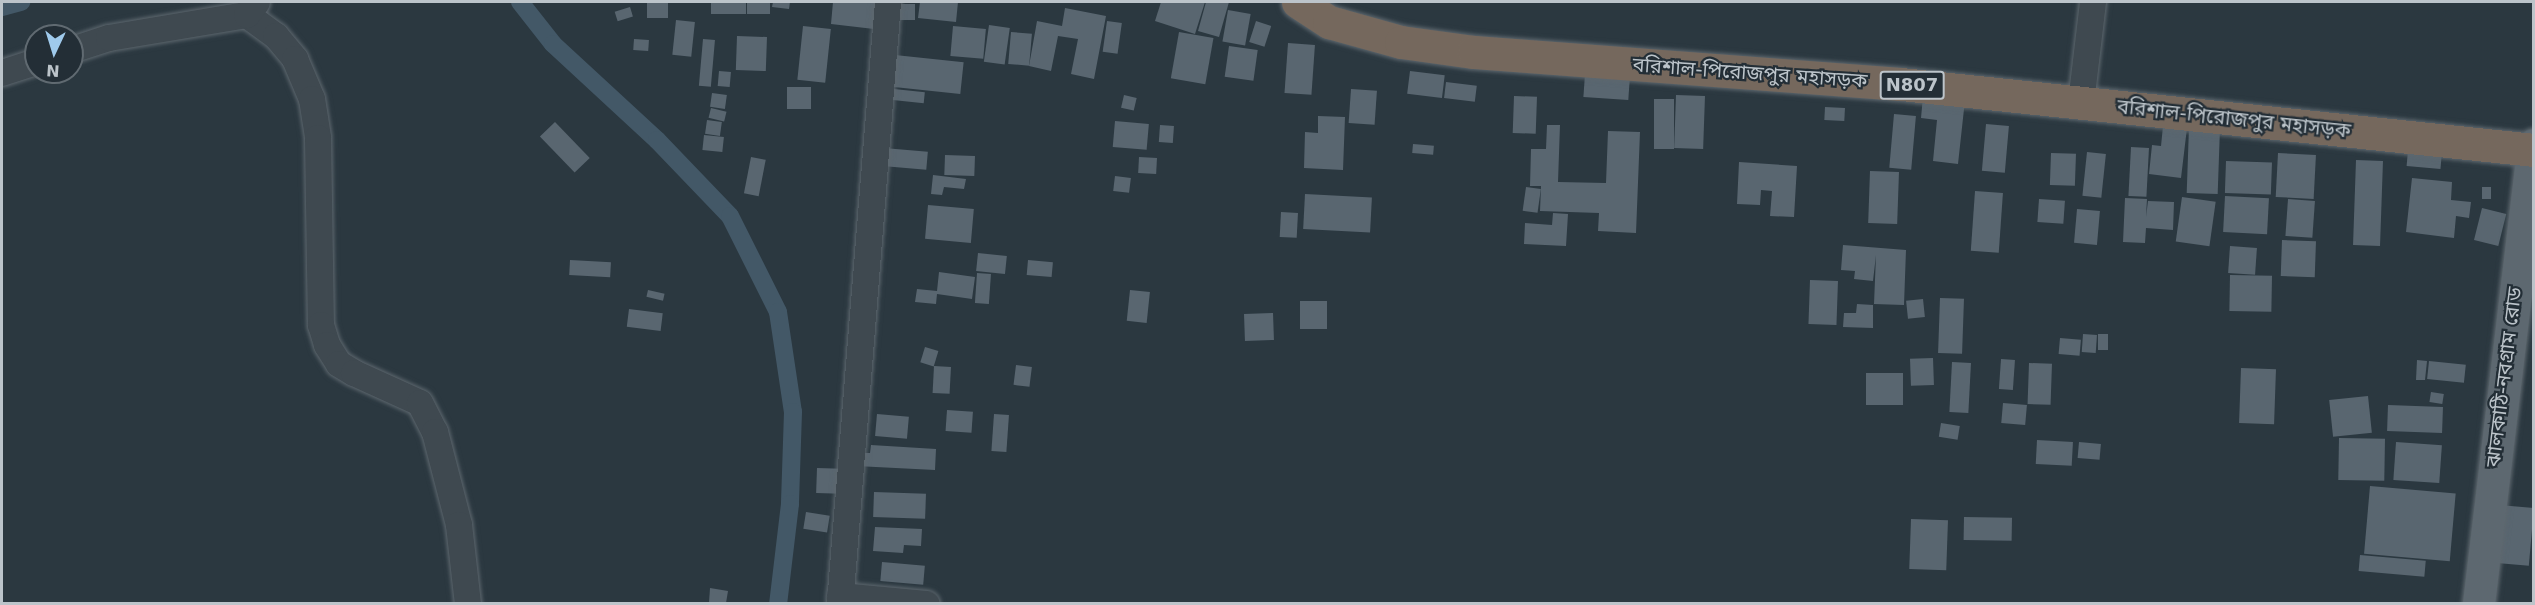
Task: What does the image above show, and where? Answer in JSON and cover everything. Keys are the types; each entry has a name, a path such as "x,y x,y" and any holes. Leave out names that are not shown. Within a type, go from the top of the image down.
{"highway":[{"name":"বরিশাল-পিরোজপুর মহাসড়ক","path":"1298,2 1329,22 1401,42 1464,51 1901,84 2533,148"}],"main road":[{"name":"ঝালকাঠি-নবগ্রাম রোড","path":"2479,603 2533,148"}],"street":[{"path":"888,2 840,600 927,603"},
{"path":"2081,103 2092,2"},
{"path":"84,46 109,38 252,8 295,59 312,99 318,138 321,325 327,345 339,364 420,403 435,432 459,525 468,603"},
{"path":"2,73 24,66"}],"building":[{"path":"647,2 668,2 668,18 647,18"},
{"path":"711,2 746,2 746,14 711,14"},
{"path":"747,2 770,2 770,14 747,14"},
{"path":"773,2 790,2 789,9 772,7"},
{"path":"833,2 877,2 874,29 831,24"},
{"path":"920,2 958,2 956,22 918,18"},
{"path":"1161,2 1205,2 1195,34 1155,21"},
{"path":"1206,2 1229,2 1219,37 1198,31"},
{"path":"898,4 915,4 915,20 898,20"},
{"path":"630,7 633,17 618,21 615,12"},
{"path":"1065,8 1106,16 1094,79 1071,74 1078,39 1058,36 1051,71 1029,66 1037,21 1062,26"},
{"path":"1228,10 1251,14 1245,46 1222,42"},
{"path":"676,20 695,22 691,57 672,55"},
{"path":"1107,21 1122,23 1118,54 1103,52"},
{"path":"1256,21 1271,26 1264,47 1249,42"},
{"path":"989,25 1010,28 1005,65 984,62"},
{"path":"803,26 831,29 825,83 797,80"},
{"path":"953,26 986,29 983,59 950,56"},
{"path":"1011,32 1032,34 1029,66 1008,64"},
{"path":"1179,32 1213,38 1205,84 1171,78"},
{"path":"737,36 767,37 766,71 736,70"},
{"path":"634,39 649,40 648,51 633,50"},
{"path":"703,39 715,40 711,87 699,86"},
{"path":"1288,43 1315,45 1311,95 1285,93"},
{"path":"1229,46 1258,50 1253,81 1225,77"},
{"path":"895,55 964,62 960,94 892,87"},
{"path":"719,71 731,72 730,87 718,86"},
{"path":"1410,71 1445,75 1442,98 1407,94"},
{"path":"1585,74 1630,77 1628,100 1583,97"},
{"path":"1446,82 1477,86 1475,102 1444,98"},
{"path":"787,87 811,87 811,109 787,109"},
{"path":"894,89 925,92 924,103 893,100"},
{"path":"1351,89 1377,91 1375,125 1349,123"},
{"path":"712,93 727,95 725,109 710,107"},
{"path":"1124,95 1137,98 1134,111 1121,108"},
{"path":"1676,95 1705,96 1703,149 1674,148"},
{"path":"1514,96 1537,97 1536,134 1513,133"},
{"path":"1923,96 1965,100 1958,164 1933,161 1937,120 1921,118"},
{"path":"1654,99 1674,99 1674,149 1654,149"},
{"path":"1825,107 1845,108 1844,121 1824,120"},
{"path":"711,108 727,112 724,122 709,118"},
{"path":"1894,114 1916,116 1911,170 1889,168"},
{"path":"1318,116 1345,117 1343,170 1304,168 1305,132 1318,133"},
{"path":"707,120 722,122 720,136 705,134"},
{"path":"1115,121 1149,124 1147,150 1113,147"},
{"path":"555,122 590,158 575,173 540,137"},
{"path":"1986,124 2009,126 2005,173 1982,171"},
{"path":"1160,125 1174,126 1173,143 1159,142"},
{"path":"1547,125 1560,125 1558,182 1606,183 1608,131 1640,132 1636,233 1598,231 1599,213 1540,211 1541,186 1530,186 1531,149 1546,149"},
{"path":"2163,126 2187,128 2181,178 2149,174 2152,145 2161,146"},
{"path":"2189,127 2220,128 2218,194 2187,193"},
{"path":"704,135 724,137 722,152 702,150"},
{"path":"1413,144 1434,146 1433,155 1412,153"},
{"path":"2131,147 2149,148 2146,197 2128,196"},
{"path":"884,148 928,152 926,170 882,166"},
{"path":"2408,150 2442,153 2440,169 2407,166"},
{"path":"2087,152 2106,154 2101,198 2082,196"},
{"path":"2051,153 2076,154 2075,186 2050,185"},
{"path":"2278,153 2316,155 2314,199 2276,197"},
{"path":"945,155 975,156 974,176 944,175"},
{"path":"751,157 766,160 759,196 744,193"},
{"path":"1139,157 1157,158 1156,174 1138,173"},
{"path":"2356,160 2383,161 2380,246 2353,245"},
{"path":"2226,161 2272,163 2271,195 2225,193"},
{"path":"1739,162 1797,166 1794,217 1770,216 1772,191 1761,190 1760,205 1737,204"},
{"path":"1870,171 1899,172 1897,224 1868,223"},
{"path":"933,175 966,179 964,189 944,187 942,195 931,194"},
{"path":"1115,176 1131,178 1129,193 1113,191"},
{"path":"2412,178 2452,182 2451,200 2471,202 2469,218 2456,216 2454,238 2406,232"},
{"path":"1526,187 1541,189 1538,213 1523,211"},
{"path":"2482,187 2491,187 2491,199 2482,199"},
{"path":"1975,191 2003,193 1999,253 1971,251"},
{"path":"1305,194 1372,198 1370,232 1303,229"},
{"path":"2225,196 2269,198 2267,234 2223,232"},
{"path":"2182,197 2216,202 2209,246 2176,242"},
{"path":"2125,198 2147,199 2146,217 2148,201 2174,202 2173,230 2146,228 2145,243 2123,242"},
{"path":"2039,199 2065,201 2063,224 2037,222"},
{"path":"2288,199 2315,201 2312,238 2285,236"},
{"path":"928,205 974,209 971,243 925,239"},
{"path":"2482,208 2506,214 2498,246 2474,240"},
{"path":"2077,209 2100,211 2097,245 2074,243"},
{"path":"1281,212 1298,213 1297,238 1280,237"},
{"path":"1553,213 1568,214 1566,246 1524,244 1525,223 1552,225"},
{"path":"2282,240 2316,241 2315,277 2281,276"},
{"path":"1843,245 1906,250 1904,305 1874,304 1876,255 1873,281 1854,279 1855,271 1841,270"},
{"path":"2230,246 2257,248 2255,275 2228,273"},
{"path":"978,253 1007,256 1005,274 976,271"},
{"path":"570,260 611,262 610,277 569,275"},
{"path":"1028,260 1053,262 1052,277 1027,275"},
{"path":"939,272 975,277 972,299 937,294 936,304 915,302 917,289 937,291"},
{"path":"977,273 991,274 989,304 975,303"},
{"path":"2230,275 2272,276 2271,312 2229,311"},
{"path":"1810,280 1838,281 1836,325 1808,324"},
{"path":"648,290 665,294 663,301 646,297"},
{"path":"1130,290 1150,292 1147,323 1127,321"},
{"path":"1940,298 1964,299 1962,354 1938,353"},
{"path":"1923,299 1925,317 1908,319 1906,301"},
{"path":"1300,301 1327,301 1327,329 1300,329"},
{"path":"1857,304 1873,305 1873,328 1843,327 1844,313 1856,313"},
{"path":"629,309 663,313 661,331 627,327"},
{"path":"1273,313 1274,340 1245,341 1244,314"},
{"path":"2083,334 2097,335 2096,353 2082,352"},
{"path":"2098,334 2108,334 2108,350 2098,350"},
{"path":"2060,338 2081,340 2080,356 2059,354"},
{"path":"925,347 938,351 934,366 920,362"},
{"path":"1933,358 1934,385 1911,386 1910,359"},
{"path":"2001,359 2015,360 2013,390 1999,389"},
{"path":"2417,360 2427,361 2425,380 2416,380"},
{"path":"2429,361 2466,365 2464,383 2427,379"},
{"path":"1952,362 1971,363 1968,413 1949,412"},
{"path":"2029,363 2052,364 2051,405 2028,404"},
{"path":"1016,365 1032,367 1029,387 1014,385"},
{"path":"934,366 951,367 950,394 933,393"},
{"path":"2241,368 2276,369 2274,424 2239,423"},
{"path":"1866,373 1903,373 1903,405 1866,405"},
{"path":"2431,392 2444,394 2442,404 2429,402"},
{"path":"2368,396 2372,433 2333,437 2329,400"},
{"path":"2003,403 2027,405 2025,425 2001,423"},
{"path":"2388,405 2443,407 2442,433 2387,431"},
{"path":"947,410 973,412 971,433 946,431"},
{"path":"877,414 909,417 907,439 875,436"},
{"path":"994,414 1009,415 1006,452 991,451"},
{"path":"1941,423 1960,426 1958,440 1939,437"},
{"path":"2339,438 2385,439 2384,481 2338,480"},
{"path":"2037,440 2073,442 2072,466 2036,464"},
{"path":"2079,442 2101,444 2100,460 2078,458"},
{"path":"2396,442 2442,445 2439,483 2393,480"},
{"path":"871,445 936,449 935,470 856,466 857,453 870,453"},
{"path":"817,468 842,469 841,494 816,493"},
{"path":"2370,486 2456,493 2450,561 2364,554"},
{"path":"874,492 926,494 925,519 873,517"},
{"path":"2499,505 2534,508 2529,566 2494,563"},
{"path":"806,512 830,516 827,533 803,529"},
{"path":"1964,517 2012,518 2012,541 1964,540"},
{"path":"1911,519 1948,520 1946,570 1909,569"},
{"path":"875,527 922,529 921,546 904,545 903,553 873,551"},
{"path":"2360,555 2426,561 2424,577 2359,571"},
{"path":"882,562 925,566 923,585 880,581"},
{"path":"710,588 728,591 726,603 709,603"}],"waterway":[{"path":"2,7 21,2"},
{"path":"520,2 553,44 657,140 730,216 778,312 793,412 790,504 778,604"}]}
